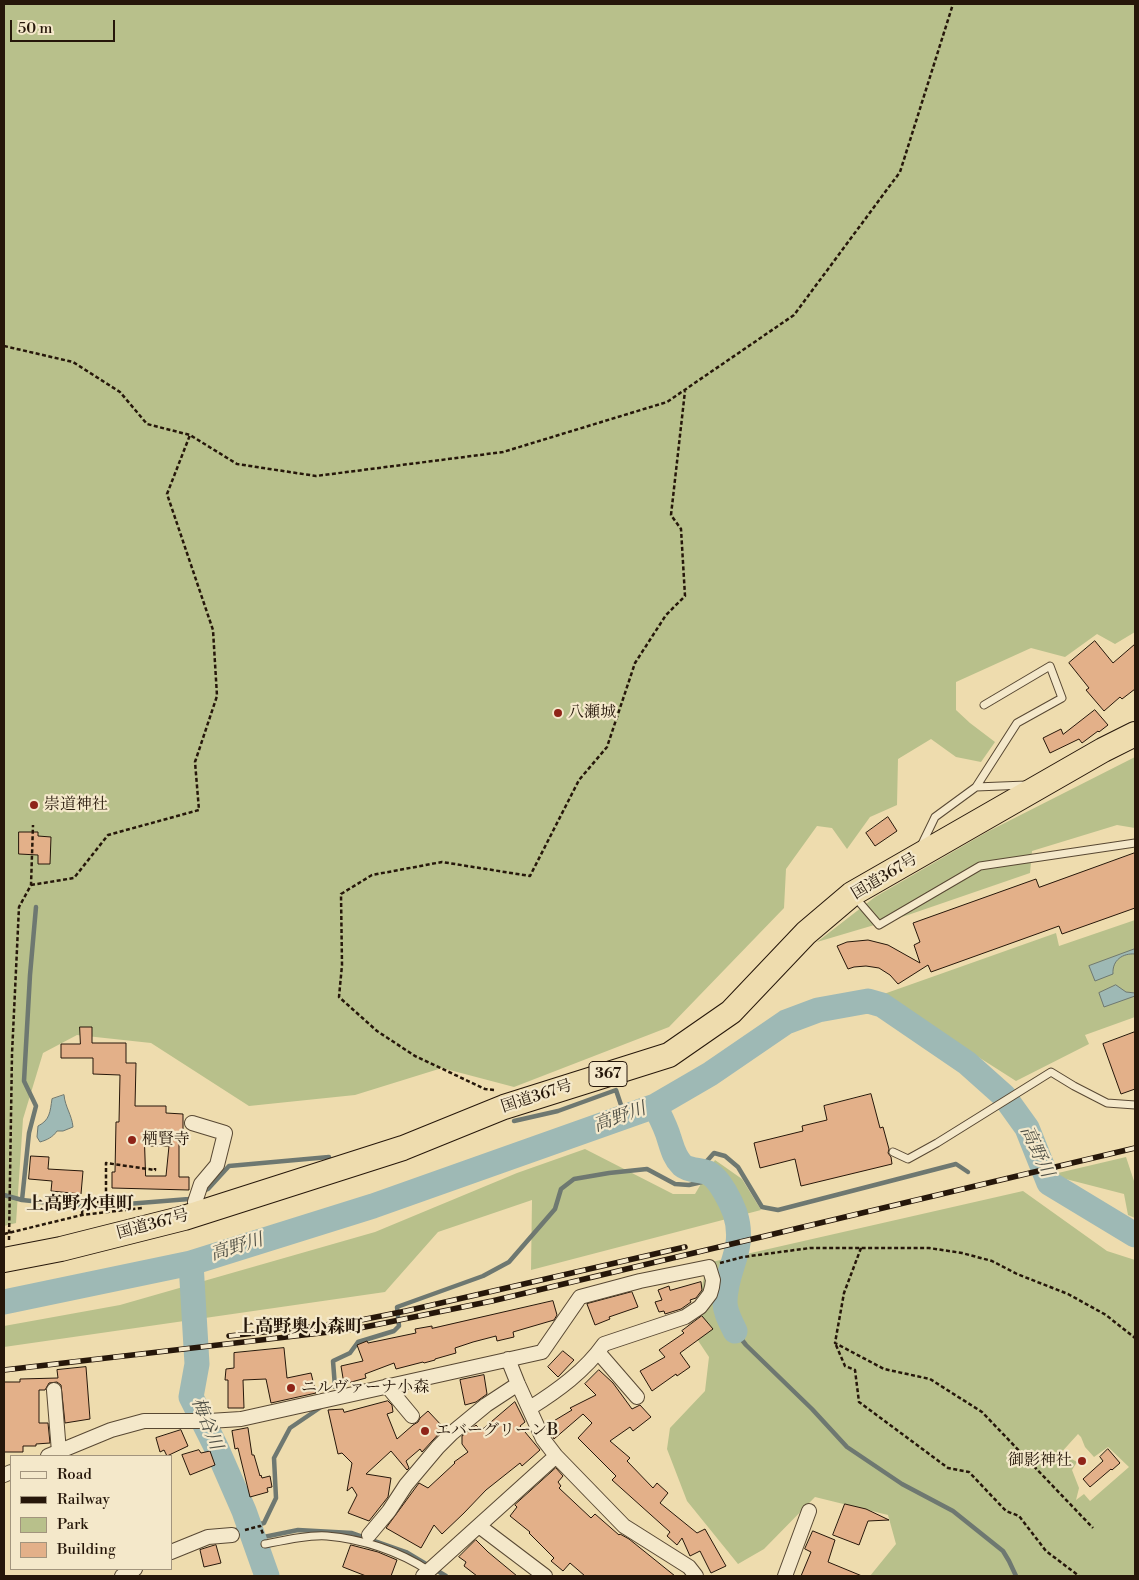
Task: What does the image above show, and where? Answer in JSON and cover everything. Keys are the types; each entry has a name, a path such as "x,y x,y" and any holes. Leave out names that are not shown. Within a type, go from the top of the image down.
{"highway":[{"name":"国道367号","path":"6,1259 61,1249 197,1213 403,1148 504,1107 669,1055 731,1012 806,933 852,894 1103,750 1135,734"}],"street":[{"path":"192,1123 225,1133 217,1165 201,1184 195,1202 197,1213"},
{"path":"54,1390 54,1454 111,1430 144,1421 202,1421 241,1418 542,1352 580,1297 640,1281 709,1267 713,1280 712,1287 710,1294 700,1307 685,1317 604,1344 559,1390 530,1408"},
{"path":"598,1352 637,1397"},
{"path":"508,1359 543,1439 556,1456 624,1526 689,1567 696,1576"},
{"path":"366,1539 389,1511 406,1485 438,1447 486,1405 518,1384"},
{"path":"387,1386 412,1416"},
{"path":"430,1570 556,1456"},
{"path":"785,1576 810,1511"},
{"path":"479,1526 545,1576"},
{"path":"172,1552 208,1537 232,1535"},
{"path":"122,1576 133,1570"}],"lane":[{"path":"916,858 935,817 976,787 1017,723 1062,698 1050,666 984,705"},
{"path":"976,787 1043,785"},
{"path":"852,894 879,925 980,866 1135,843"},
{"path":"893,1152 908,1159 1051,1072 1107,1104 1135,1104"},
{"path":"265,1544 326,1536 366,1539 430,1570"}],"path":[{"path":"4,346 73,362 120,392 147,424 190,435 237,464 316,476 503,452 667,402 794,315 900,172 953,4"},
{"path":"495,1090 485,1089 415,1056 377,1031 339,997 342,965 341,894 372,874 442,862 530,876 579,780 607,747 635,663 666,615 685,596 681,529 670,515 685,390"},
{"path":"31,885 74,878 108,834 199,810 195,762 217,696 214,630 167,494 190,435"},
{"path":"6,1259 12,1054 19,907 31,885 33,825"},
{"path":"82,1215 83,1202 106,1202 106,1163 155,1170 155,1168"},
{"path":"4,1234 82,1215 148,1207"},
{"path":"727,1260 810,1248 929,1248 962,1253 992,1261 1016,1274 1068,1294 1106,1315 1135,1338"},
{"path":"861,1248 844,1293 836,1343 845,1366 854,1370 859,1402 948,1468 969,1472 1006,1511 1019,1516 1046,1551 1079,1576"},
{"path":"836,1343 884,1369 930,1379 982,1412 1093,1528"},
{"path":"247,1530 260,1526 262,1533"}],"green space":[{"path":"4,4 1135,4 1135,632 1115,644 1097,634 1065,657 1031,648 956,682 956,710 995,742 981,762 956,757 931,739 898,759 897,805 870,817 847,849 832,828 817,826 786,869 784,908 669,1027 514,1087 442,1068 355,1095 249,1106 151,1043 77,1035 43,1053 23,1119 16,1223 4,1226"},
{"path":"1135,757 1135,828 1117,825 1032,851 1030,873 908,915 817,942 875,897 987,832"},
{"path":"1135,920 1135,1017 1085,1035 1089,1044 1016,1081 881,995 1056,933 1059,946"},
{"path":"585,1149 673,1194 695,1194 715,1160 742,1179 761,1210 531,1270 532,1200 438,1232 385,1292 4,1347 4,1326 120,1305 375,1232 517,1173"},
{"path":"1126,1157 1135,1184 1135,1218 1128,1215 1124,1194 1058,1177 1058,1173"},
{"path":"1023,1191 1107,1251 1135,1260 1135,1576 870,1576 896,1544 888,1515 815,1497 764,1549 738,1564 687,1501 667,1449 670,1428 705,1391 709,1357 697,1339 701,1291 707,1263","holes":["1078,1434 1085,1447 1094,1457 1108,1447 1129,1467 1090,1501 1084,1494 1076,1500 1079,1488 1072,1470 1077,1462 1059,1455"]}],"water":[{"path":"1135,949 1135,954 1123,956 1116,961 1113,974 1095,981 1089,966"},
{"path":"1116,985 1126,992 1135,993 1135,996 1104,1007 1099,993"},
{"path":"64,1095 73,1127 57,1131 50,1138 40,1142 37,1137 38,1126 47,1118 52,1099"}],"building":[{"path":"1095,641 1113,663 1135,644 1135,689 1122,699 1120,697 1104,711 1086,690 1089,688 1069,663"},
{"path":"1095,710 1108,725 1082,743 1079,739 1050,753 1043,738 1061,729 1063,734"},
{"path":"888,817 897,831 875,846 866,833"},
{"path":"19,832 38,832 38,836 51,837 50,864 38,864 38,855 19,854"},
{"path":"1135,853 1135,908 1062,934 1059,926 931,972 928,965 898,984 890,975 879,968 866,966 848,969 837,946 847,942 868,940 888,945 920,963 914,945 920,942 913,923 1036,879 1039,887"},
{"path":"80,1027 92,1027 92,1043 126,1043 126,1063 136,1063 135,1106 166,1106 166,1113 183,1114 183,1136 179,1136 179,1177 189,1177 189,1190 112,1188 112,1172 115,1172 116,1122 119,1122 120,1075 93,1074 93,1058 61,1058 61,1044 80,1044","holes":["145,1146 169,1146 166,1176 146,1176"]},
{"path":"1135,1032 1135,1089 1121,1094 1103,1044"},
{"path":"871,1094 880,1128 883,1127 892,1164 801,1186 795,1159 760,1168 754,1143 803,1131 802,1126 827,1120 824,1106"},
{"path":"31,1156 49,1157 48,1169 83,1171 81,1194 51,1191 52,1181 29,1179"},
{"path":"701,1282 702,1290 696,1298 690,1300 691,1302 681,1309 665,1314 664,1311 659,1312 655,1302 662,1300 658,1290 669,1286 670,1290"},
{"path":"632,1292 638,1307 609,1317 610,1319 595,1325 587,1304"},
{"path":"553,1301 557,1315 554,1320 513,1332 514,1337 497,1341 496,1336 473,1342 455,1348 456,1353 424,1363 396,1369 394,1363 365,1374 366,1378 344,1384 341,1366 363,1361 357,1345 367,1341 368,1343 416,1333 415,1329 432,1326 432,1328"},
{"path":"702,1316 713,1329 680,1353 690,1367 677,1376 676,1374 652,1391 640,1371 665,1357 659,1350 684,1333 682,1331"},
{"path":"284,1348 287,1378 311,1373 316,1393 271,1403 266,1379 243,1380 244,1408 228,1408 228,1380 225,1380 226,1369 234,1368 234,1353"},
{"path":"563,1351 574,1360 558,1377 548,1367"},
{"path":"86,1367 90,1419 65,1423 61,1385 57,1382 49,1383 45,1390 39,1390 39,1423 48,1423 50,1443 23,1446 23,1452 4,1452 4,1382 20,1382 20,1379 58,1378 57,1370"},
{"path":"599,1370 613,1383 632,1409 640,1405 651,1417 633,1431 630,1427 610,1441 630,1458 627,1461 653,1488 657,1483 668,1493 660,1503 697,1533 705,1529 726,1566 711,1573 700,1551 690,1556 682,1538 677,1545 667,1536 670,1532 612,1480 616,1476 578,1438 592,1423 583,1414 554,1439 547,1425 572,1410 570,1408 596,1395 585,1384"},
{"name":"エバーグリーンB","path":"484,1375 487,1394 476,1402 465,1405 460,1380"},
{"path":"388,1401 392,1405 393,1412 387,1414 397,1439 428,1411 444,1428 422,1452 420,1449 406,1461 409,1468 407,1470 391,1451 366,1474 391,1478 388,1497 369,1521 348,1513 357,1495 352,1487 347,1491 352,1463 342,1453 338,1454 328,1410 343,1409 344,1412"},
{"path":"515,1402 525,1422 520,1426 540,1450 522,1466 520,1463 486,1490 442,1534 434,1525 421,1548 386,1528 419,1483 428,1488 454,1462 468,1452 462,1444 462,1436 476,1425 481,1430"},
{"path":"248,1428 252,1455 254,1455 260,1476 262,1478 270,1476 272,1487 267,1488 268,1492 250,1497 238,1448 235,1449 232,1431"},
{"path":"181,1430 188,1446 166,1455 164,1450 160,1452 156,1438"},
{"path":"1108,1449 1120,1463 1090,1487 1083,1479 1103,1461 1100,1457"},
{"path":"199,1450 201,1453 210,1451 215,1465 190,1475 182,1455"},
{"path":"556,1468 563,1476 558,1482 561,1486 559,1488 591,1518 595,1514 619,1535 629,1539 675,1576 585,1576 570,1563 563,1571 551,1561 554,1558 530,1532 510,1516 517,1507 515,1505"},
{"path":"845,1504 866,1509 889,1520 868,1521 859,1545 833,1535"},
{"path":"813,1531 835,1540 828,1562 862,1576 801,1576 811,1552 805,1549"},
{"path":"476,1540 517,1576 477,1576 464,1566 466,1562 459,1557"},
{"path":"216,1545 221,1563 204,1567 200,1550"},
{"path":"351,1545 378,1552 397,1560 391,1576 366,1576 343,1567"}],"waterway":[{"path":"22,1200 29,1133 36,1106 24,1081 36,907"},
{"name":"高野川","path":"4,1302 191,1263 373,1206 655,1106 710,1074 786,1022 818,1010 868,1001 882,1005 967,1063 1004,1096 1027,1128 1049,1183 1135,1235"},
{"path":"514,1121 558,1111 616,1090 625,1117"},
{"path":"655,1106 679,1162 685,1167 707,1172 714,1177 725,1192 735,1213 738,1226 737,1248 728,1279 725,1302 727,1314 735,1331"},
{"path":"335,1387 333,1361 350,1353 358,1342 394,1331 399,1326 397,1307 483,1276 509,1262 555,1209 561,1189 574,1179 647,1169 675,1184 689,1185 702,1182 706,1162 714,1153 725,1156 738,1167 762,1207 778,1210 956,1164 968,1172"},
{"path":"201,1192 208,1189 229,1166 329,1157"},
{"path":"4,1195 22,1200 90,1207 189,1199 192,1197"},
{"name":"梅谷川","path":"191,1263 197,1364 191,1397 216,1447 244,1511 267,1576"},
{"path":"735,1331 746,1345 812,1409 847,1447 902,1484 953,1511 1003,1551 1016,1576"},
{"path":"232,1531 264,1523 276,1498 274,1458 290,1428 321,1407"},
{"path":"254,1539 298,1530 352,1533 406,1552 446,1576"}],"railway":[{"path":"4,1370 355,1329 492,1301 1135,1148"},
{"path":"229,1336 351,1322 685,1247"}],"place":[{"name":"八瀬城","path":"558,713"},
{"name":"崇道神社","path":"34,805"},
{"name":"栖賢寺","path":"132,1140"},
{"name":"ニルヴァーナ小森","path":"291,1388"},
{"name":"エバーグリーンB","path":"425,1431"},
{"name":"御影神社","path":"1082,1461"}],"district":[{"name":"上高野水車町","path":"80,1205"},
{"name":"上高野奥小森町","path":"300,1328"}]}
